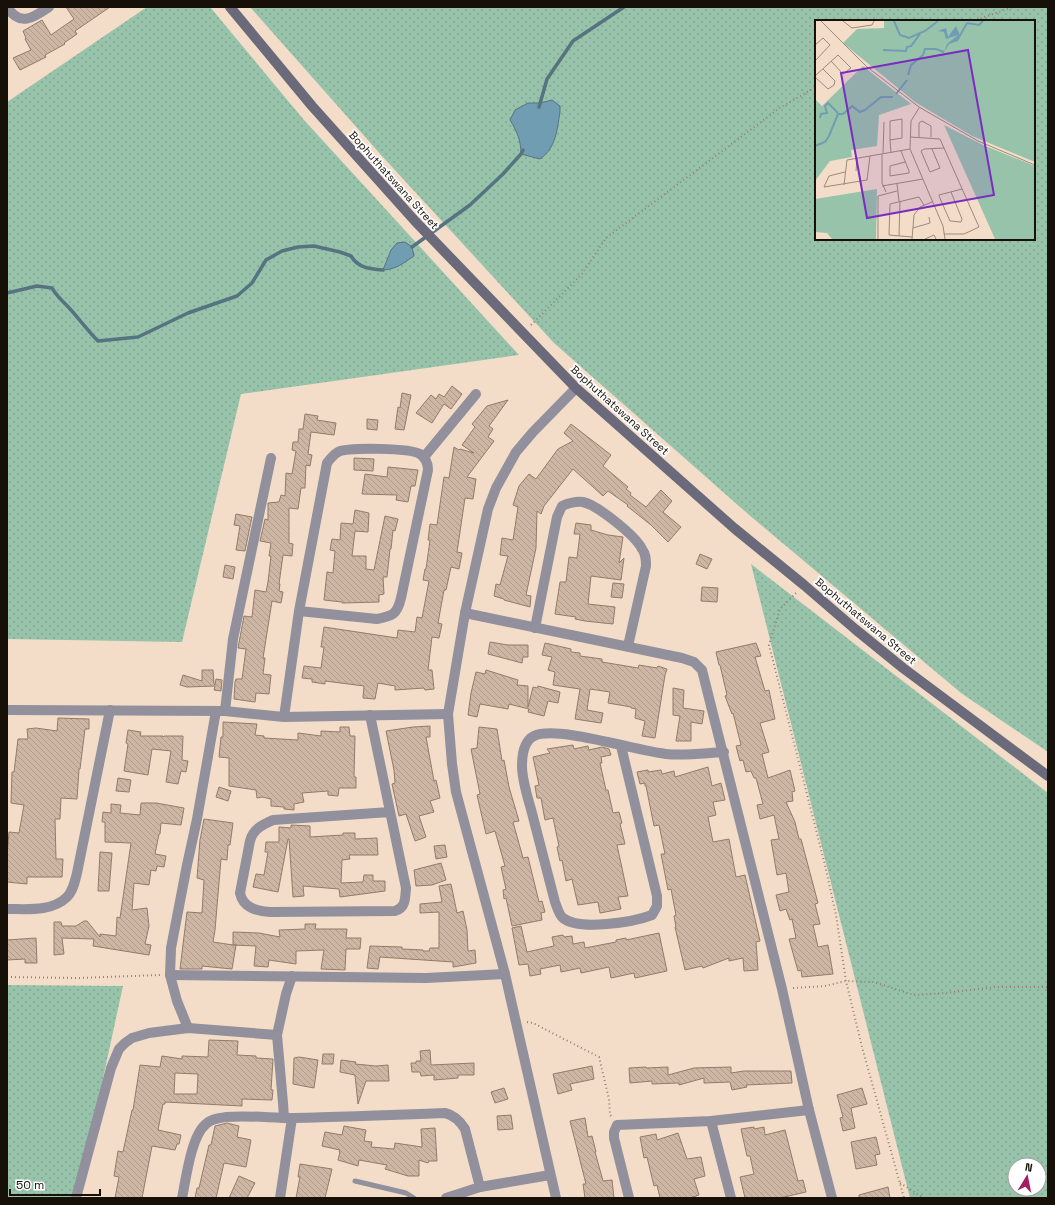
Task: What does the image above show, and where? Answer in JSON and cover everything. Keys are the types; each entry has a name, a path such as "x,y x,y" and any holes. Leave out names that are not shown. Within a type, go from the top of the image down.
{"street":[{"path":"7,7 14,16 24,19 49,7"},
{"name":"Bophuthatswana Street","path":"230,7 312,106 415,222 576,388 734,528 903,668 1048,776"},
{"path":"556,1198 505,974 456,792 448,714 465,614 488,509 496,488 512,458 523,443 576,388"},
{"path":"424,457 476,394"},
{"path":"284,717 299,611 327,464 330,459 339,452 351,449 383,449 415,452 424,457 427,460 428,470 397,611 389,617 377,619 299,611"},
{"path":"188,1028 177,1001 170,975 170,948 221,711 233,638 271,458"},
{"path":"535,628 557,517 562,506 571,502 581,502 590,504 620,526 637,540 646,555 646,566 628,646"},
{"path":"465,614 682,658 699,666 704,673 782,989 809,1110 832,1198"},
{"path":"8,713 110,710 221,711 284,717 448,714"},
{"path":"7,909 33,909 46,907 68,896 77,873 110,710"},
{"path":"370,715 406,888 405,898 401,909 395,911 270,912 254,910 243,901 240,893 250,841 252,835 263,824 273,820 390,812"},
{"path":"621,746 657,896 657,906 652,915 642,919 599,925 572,923 562,917 555,902 522,771 521,764 524,748 528,741 534,736 546,733 557,733 621,746 644,751 667,754 724,752"},
{"path":"170,975 426,978 505,974"},
{"path":"280,1198 288,1118 284,1103 277,1035 286,994 292,976"},
{"path":"76,1198 111,1068 119,1049 132,1038 149,1033 188,1028 277,1035"},
{"path":"629,1198 614,1138 614,1132 617,1125 711,1121 809,1110"},
{"path":"182,1198 191,1154 203,1126 215,1119 228,1117 288,1118 450,1114 460,1121 465,1129 480,1187"},
{"path":"711,1121 730,1198"},
{"path":"446,1198 480,1187 550,1176"}],"lane":[{"path":"355,1181 406,1193 414,1198"}],"path":[{"path":"975,20 1013,7"},
{"path":"523,333 582,274 606,238 781,107 815,88"},
{"path":"804,585 780,608 769,645 824,861 836,915 846,981 862,1047 904,1198"},
{"path":"7,977 78,978 170,975"},
{"path":"782,989 825,986 846,981 874,982 914,995 997,987 1048,987"},
{"path":"516,1021 533,1023 599,1057 609,1099 610,1115 617,1125"},
{"path":"900,1182 924,1198"}],"green space":[{"path":"147,7 210,7 304,120 519,355 241,394 182,642 7,639 7,102"},
{"path":"250,7 1048,7 1048,752 961,693 748,514 554,343 382,156"},
{"path":"751,564 1048,793 1048,1198 910,1198"},
{"path":"7,985 123,986 77,1198 7,1198"}],"water":[{"path":"552,100 560,106 558,125 553,144 540,159 521,154 518,136 510,120 515,110 528,103 540,103"},
{"path":"405,242 412,247 414,256 403,264 383,270 391,250 397,243"}],"building":[{"path":"66,7 110,7 75,31 77,34 64,43 65,44 45,55 46,57 20,70 13,58 31,50 25,39 26,38 23,31 42,20 51,35 74,19"},
{"path":"452,386 462,394 451,409 444,404 432,423 416,413 431,395 436,399 439,394 444,397"},
{"path":"402,393 411,395 404,430 395,429 398,407 400,408"},
{"path":"508,400 489,426 493,429 488,437 494,441 467,477 476,479 473,499 465,498 457,552 462,553 459,569 451,567 446,590 444,590 438,623 442,624 439,638 432,637 428,670 432,670 434,689 425,690 424,688 395,690 395,686 378,683 375,699 363,698 364,686 325,681 325,684 312,682 312,679 302,678 304,666 321,668 324,647 321,647 324,627 397,638 398,630 415,632 417,617 422,618 429,581 423,580 430,540 428,540 430,524 437,525 444,477 449,478 454,447 459,450 474,453 462,445 475,427 472,424 487,406"},
{"path":"305,414 318,416 317,420 336,423 334,435 311,432 308,454 312,455 310,466 306,465 305,488 301,488 298,509 289,508 289,543 293,544 292,556 283,555 279,584 279,591 283,592 281,603 272,601 263,658 265,658 263,674 271,675 269,694 256,693 255,702 234,699 236,679 242,679 246,649 238,648 244,616 252,617 255,590 266,592 268,582 271,543 260,541 265,519 268,520 268,503 279,502 281,495 285,496 286,473 292,474 296,451 292,450 293,442 298,442 299,429 303,429"},
{"path":"367,419 378,420 377,430 367,429"},
{"path":"571,424 611,455 603,466 628,487 626,489 631,493 630,495 646,507 661,490 672,501 663,512 681,527 668,542 651,525 627,506 628,505 608,491 603,496 573,469 544,506 541,514 537,511 536,548 526,595 531,596 530,607 494,596 496,584 500,585 508,556 500,555 502,538 513,540 518,507 513,505 519,486 529,474 536,479 558,449 573,441 564,433"},
{"path":"354,458 374,459 373,471 354,470"},
{"path":"388,467 418,470 415,486 411,486 408,502 396,500 397,495 362,494 365,474 387,477"},
{"path":"355,510 369,513 368,532 355,531 352,556 366,556 366,569 374,570 385,516 398,519 395,531 393,530 387,577 383,577 384,594 379,595 379,602 342,603 324,600 327,572 333,573 335,551 330,550 332,539 340,540 341,523 353,524"},
{"path":"236,514 252,517 245,551 236,550 240,526 234,525"},
{"path":"576,523 591,525 591,530 608,535 623,537 619,563 624,558 621,580 591,576 588,604 615,607 613,624 585,621 575,619 576,617 555,614 560,582 566,582 569,557 577,558 580,534 574,534"},
{"path":"700,554 712,559 707,569 696,564"},
{"path":"225,565 235,567 233,579 223,577"},
{"path":"613,583 624,584 622,598 611,597"},
{"path":"702,587 718,588 717,602 701,601"},
{"path":"490,642 508,645 528,645 528,657 523,657 522,663 488,654"},
{"path":"545,643 571,649 571,652 580,653 580,656 602,659 602,662 638,668 639,665 657,668 658,666 667,669 655,738 642,736 645,721 635,718 636,709 608,703 610,692 590,689 587,710 603,713 601,723 575,719 580,689 553,685 555,672 548,670 552,657 542,655"},
{"path":"756,643 761,656 755,657 765,691 769,690 775,719 760,723 769,752 762,754 768,778 790,770 795,791 792,792 793,801 786,802 795,822 799,839 801,839 818,903 815,904 820,924 813,925 818,947 828,945 833,974 802,977 801,970 798,971 789,939 796,938 792,919 790,920 786,909 780,911 776,895 789,892 786,873 777,875 771,840 779,839 774,815 760,819 757,805 763,804 756,778 754,778 751,771 746,772 743,760 740,761 736,746 741,745 733,713 732,714 725,696 727,695 716,652"},
{"path":"202,670 213,670 214,684 215,685 216,679 222,680 221,691 214,690 215,686 187,687 180,685 183,675 202,681"},
{"path":"486,670 518,680 517,685 528,686 528,707 533,687 537,688 538,686 560,692 558,703 548,701 544,716 528,712 529,709 509,704 508,709 480,704 477,717 468,715 476,672 485,674"},
{"path":"673,688 684,690 683,708 704,711 702,724 691,722 691,741 676,741 680,716 673,715"},
{"path":"58,718 89,719 89,729 85,729 79,769 77,799 61,798 60,819 55,819 56,859 63,859 62,877 27,877 27,884 7,882 9,832 19,833 24,805 11,803 12,772 14,772 18,739 28,739 27,729 36,728 57,731"},
{"path":"223,722 257,724 255,735 264,736 264,738 298,740 298,733 321,736 321,731 340,732 340,727 349,727 350,736 355,736 354,777 356,777 356,788 339,788 338,796 328,795 328,791 302,793 304,802 294,804 294,810 284,809 284,807 271,806 271,799 262,797 257,798 256,790 229,786 229,758 219,757 221,737 223,737"},
{"path":"430,726 430,737 426,737 434,781 436,780 440,798 430,801 434,812 419,816 426,837 415,841 406,814 399,816 392,784 395,783 394,770 386,731"},
{"path":"479,727 497,729 502,761 504,760 509,787 519,821 513,822 523,858 528,857 539,902 542,901 545,912 541,913 542,920 512,926 506,898 504,899 503,890 506,889 501,867 505,866 495,831 486,834 477,795 480,794 471,749 477,748"},
{"path":"128,730 141,732 140,736 183,736 182,760 188,761 186,772 181,771 178,784 166,782 171,751 152,749 148,775 124,771 128,744 126,743"},
{"path":"573,745 574,749 588,746 589,750 602,747 609,749 611,755 601,757 602,763 600,763 613,813 619,812 622,823 620,824 625,844 617,845 628,896 618,897 621,909 600,913 598,902 578,905 572,879 566,881 562,860 560,861 557,847 559,846 553,818 545,820 541,798 537,798 535,786 539,785 533,757 550,753 547,749"},
{"path":"708,767 712,786 721,783 725,800 713,802 716,815 708,817 713,842 729,839 736,877 745,875 760,941 756,942 758,970 744,971 743,958 729,961 729,958 703,968 702,966 685,970 675,927 674,916 676,915 671,889 668,890 661,854 665,854 659,825 654,826 646,786 645,783 640,784 637,772 661,770 662,774 674,771 675,777"},
{"path":"118,778 131,780 129,792 116,791"},
{"path":"219,787 231,791 228,801 216,797"},
{"path":"141,803 156,803 184,808 181,825 161,823 155,854 166,856 164,867 157,866 156,871 151,870 149,885 134,883 132,910 147,908 149,926 145,944 151,945 149,955 93,946 94,939 62,938 64,954 54,955 54,922 61,922 62,926 76,926 84,921 87,921 100,937 100,934 116,936 117,917 120,918 131,843 105,842 105,822 102,822 103,812 111,813 111,804 121,805 120,813 140,815"},
{"path":"204,819 233,823 230,845 228,845 227,860 221,859 213,942 233,945 233,932 259,933 280,937 279,930 305,929 305,924 316,924 315,929 347,929 346,938 361,938 360,949 346,949 345,970 321,969 324,950 296,951 296,964 269,960 268,967 254,966 256,946 236,945 232,969 202,966 202,969 180,969 187,912 202,913 204,880 197,878 200,840"},
{"path":"291,825 310,826 310,837 355,833 355,839 377,838 378,855 349,855 350,859 342,860 341,883 363,882 364,875 373,875 373,881 385,881 385,891 340,897 339,889 303,886 304,896 293,897 289,839 278,892 253,887 256,874 264,875 268,852 265,852 266,842 279,842 279,827 291,828"},
{"path":"445,845 447,857 436,859 434,846"},
{"path":"100,852 112,853 109,891 98,891"},
{"path":"441,863 446,880 432,885 416,886 414,870"},
{"path":"451,884 457,913 463,911 467,930 468,951 475,950 476,963 453,967 453,962 380,957 378,969 367,968 370,946 402,947 402,949 423,951 429,951 430,948 439,948 439,912 420,913 420,904 442,902 439,886"},
{"path":"521,926 527,952 554,946 552,937 563,935 564,937 572,936 573,944 584,942 585,948 616,942 616,940 626,938 626,940 659,933 667,971 635,978 634,973 611,978 609,967 581,973 580,968 561,972 560,965 540,969 541,974 530,976 528,964 519,965 512,928"},
{"path":"36,938 37,963 25,963 25,959 7,960 7,940"},
{"path":"209,1040 238,1041 237,1055 273,1059 271,1090 273,1090 272,1100 242,1099 242,1106 165,1102 165,1104 163,1104 158,1130 181,1135 179,1144 177,1144 175,1150 152,1146 142,1198 115,1198 119,1177 114,1176 118,1151 123,1152 133,1110 140,1065 160,1067 162,1056 182,1059 182,1056 208,1057","holes":["175,1073 198,1074 197,1094 174,1094"]},
{"path":"430,1050 431,1065 474,1063 474,1075 458,1075 458,1078 434,1080 434,1075 421,1076 420,1072 412,1072 411,1063 421,1061 420,1051"},
{"path":"323,1054 334,1054 333,1064 322,1064"},
{"path":"299,1057 318,1060 314,1088 293,1084 294,1058"},
{"path":"341,1060 356,1062 355,1064 376,1066 388,1065 389,1081 366,1081 358,1104 355,1075 340,1072"},
{"path":"592,1066 594,1079 570,1084 572,1090 558,1094 553,1074"},
{"path":"668,1067 668,1075 694,1068 731,1067 731,1073 744,1071 791,1071 792,1083 746,1085 747,1087 732,1090 730,1082 704,1083 704,1078 679,1085 679,1083 652,1084 652,1081 630,1083 629,1068"},
{"path":"504,1088 508,1099 495,1103 491,1092"},
{"path":"862,1088 867,1104 851,1108 855,1128 843,1131 840,1118 843,1117 837,1095"},
{"path":"511,1115 513,1129 498,1130 497,1116"},
{"path":"585,1118 588,1137 592,1136 603,1181 612,1180 614,1198 585,1198 583,1184 586,1184 570,1121"},
{"path":"227,1123 239,1126 237,1137 251,1140 246,1167 224,1163 216,1198 195,1198 197,1188 199,1188 209,1145 211,1145 215,1126"},
{"path":"344,1126 366,1130 364,1141 372,1142 371,1147 394,1149 395,1143 422,1147 421,1129 435,1128 437,1161 429,1161 428,1163 419,1160 419,1176 408,1176 385,1169 387,1165 359,1160 358,1166 338,1160 340,1150 322,1146 325,1132 342,1135"},
{"path":"754,1127 754,1129 764,1127 765,1135 785,1130 798,1181 803,1180 806,1192 780,1198 745,1198 740,1177 754,1174 750,1156 747,1156 741,1129"},
{"path":"678,1133 687,1159 701,1157 705,1176 694,1179 699,1195 690,1198 660,1198 657,1185 654,1186 647,1157 644,1158 640,1137 656,1134 657,1140"},
{"path":"876,1137 880,1154 875,1155 877,1165 856,1169 851,1142"},
{"path":"300,1164 332,1169 325,1198 296,1198 300,1177 298,1177"},
{"path":"239,1176 255,1183 247,1198 229,1198"},
{"path":"888,1187 890,1198 859,1198 859,1195"}],"waterway":[{"path":"539,107 547,79 573,41 624,7"},
{"path":"412,247 470,205 503,174 523,150"},
{"path":"7,293 37,286 52,288 98,341 138,337 188,313 237,296 252,283 266,260 282,251 298,247 314,246 340,252 351,256 357,263 365,267 383,270"}]}
